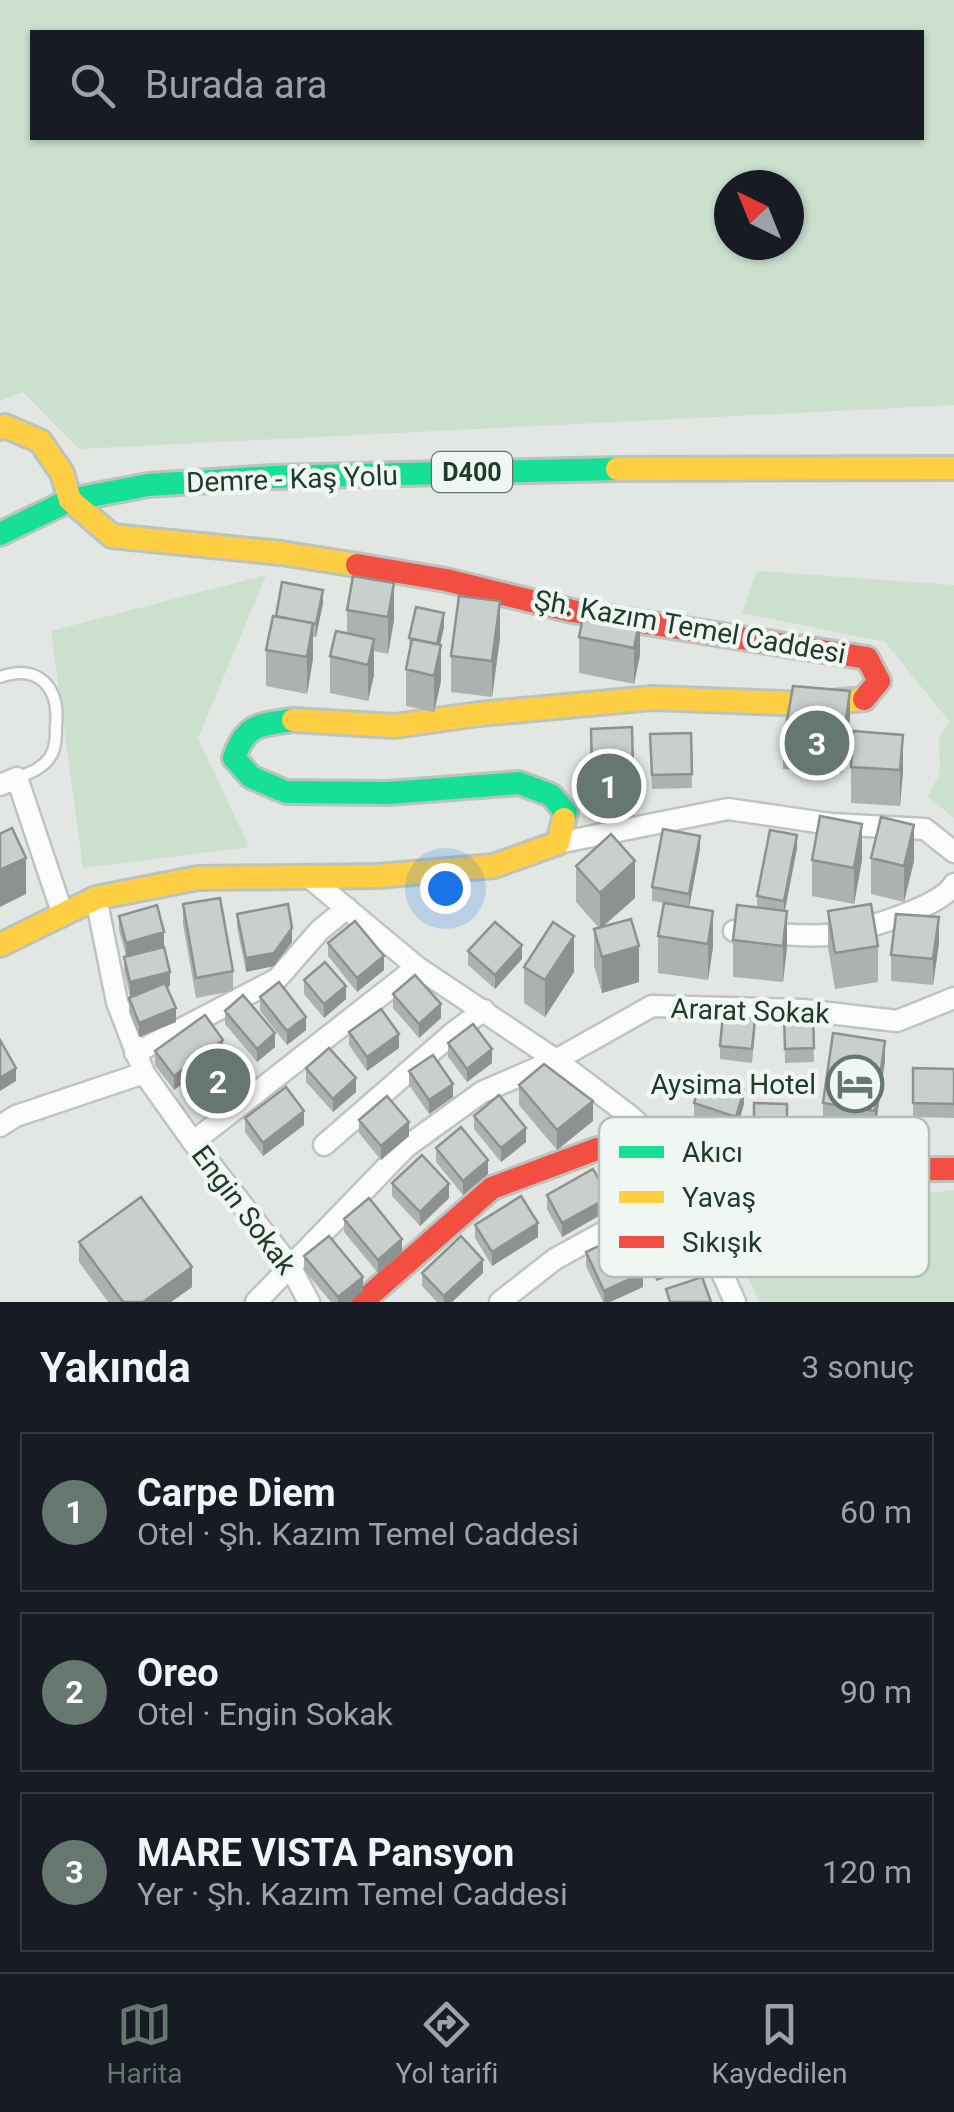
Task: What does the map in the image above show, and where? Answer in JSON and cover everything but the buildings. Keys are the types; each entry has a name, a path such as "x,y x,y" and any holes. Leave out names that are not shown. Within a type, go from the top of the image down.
{"main road":[{"path":"0,428 5,426 40,441 62,473 70,500"},
{"name":"Demre - Kaş Yolu","path":"0,534 70,500 148,485 272,477 732,466 954,468"},
{"name":"Şh. Kazım Temel Caddesi","path":"70,500 112,536 281,553 446,580 572,611 867,658 879,681 863,700 808,704 654,698 395,726 293,720 254,726 240,740 234,758 251,777 286,792 388,794 520,783 551,795 566,814 558,842"},
{"path":"0,946 96,898 198,878 378,876 494,866 558,842"},
{"path":"362,1302 492,1188 599,1149"},
{"path":"929,1169 954,1169"}],"street":[{"path":"8,782 62,912"},
{"path":"558,842 728,808 831,824 926,829 954,852"},
{"path":"310,878 416,966 556,1060 631,1117"},
{"path":"734,931 840,934 908,913 950,892 954,884"},
{"name":"Engin Sokak","path":"96,898 117,1002 144,1073 290,1266 308,1302"},
{"path":"135,1053 277,979 320,930 347,908"},
{"path":"193,1142 416,966"},
{"name":"Ararat Sokak","path":"256,1302 406,1147 482,1092 556,1060 652,1006 803,1010 897,1021 954,998"},
{"path":"324,1145 484,1010"},
{"path":"0,1126 16,1116 144,1073"},
{"path":"500,1302 555,1259 599,1235"},
{"path":"724,1277 735,1302"}],"lane":[{"path":"0,677 17,673 38,678 58,703 55,746 50,756 37,770 8,782"}],"green space":[{"path":"0,0 954,0 954,405 79,449 23,392 0,401"},
{"path":"757,571 954,585 954,818 928,797 940,772 939,738 950,722 885,642 742,613"},
{"path":"266,575 198,738 249,847 83,868 51,631"},
{"path":"954,1190 954,1302 759,1302 749,1277 929,1277 929,1193"}],"traffic: fast":[{"path":"0,534 70,500 148,485 272,477 617,469"},
{"path":"293,720 263,725 244,738 234,758 251,777 286,792 388,793 519,783 551,795 566,813 564,819"}],"traffic: slow":[{"path":"0,428 5,426 40,441 62,473 70,500 112,536 357,565"},
{"path":"617,469 954,468"},
{"path":"293,720 395,726 653,698 808,704 864,699"},
{"path":"0,945 96,898 198,878 378,876 494,866 558,843 564,819"}],"traffic: jam":[{"path":"357,565 446,580 572,611 867,658 879,681 864,699"},
{"path":"362,1302 492,1188 599,1149"},
{"path":"929,1169 954,1169"}],"place":[{"name":"MARE VISTA Pansyon","path":"817,743"},
{"name":"Carpe Diem","path":"609,786"},
{"name":"Oreo","path":"218,1081"},
{"name":"Aysima Hotel","path":"855,1084"}]}
